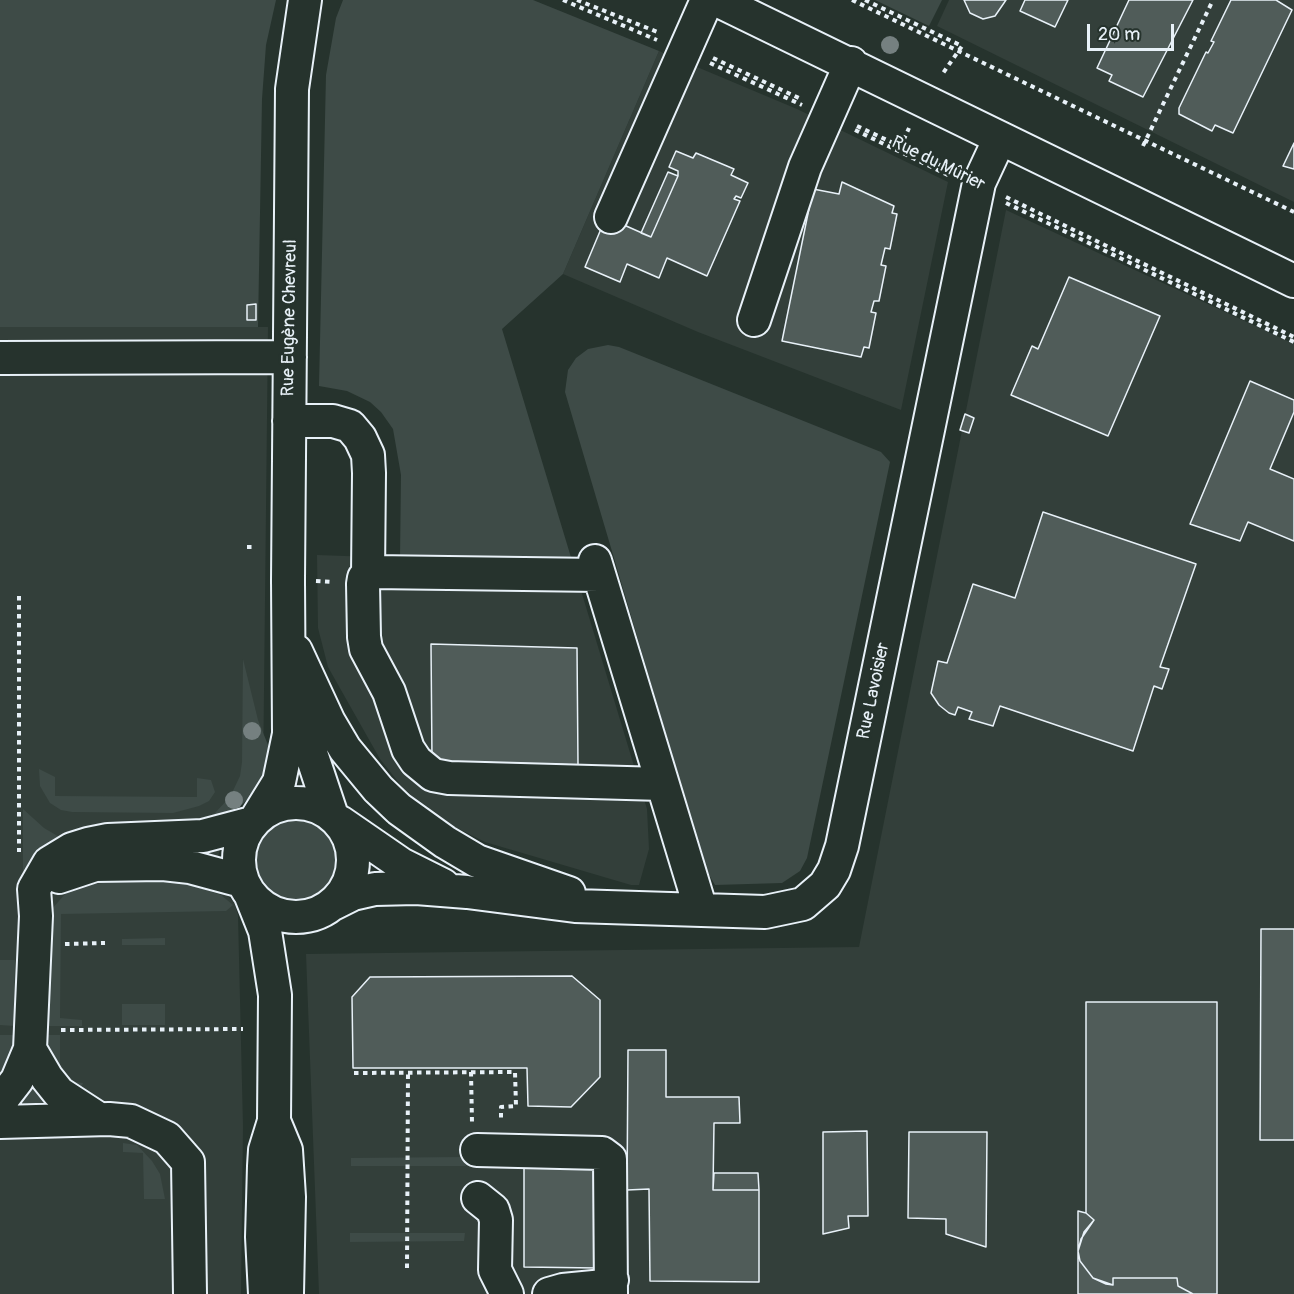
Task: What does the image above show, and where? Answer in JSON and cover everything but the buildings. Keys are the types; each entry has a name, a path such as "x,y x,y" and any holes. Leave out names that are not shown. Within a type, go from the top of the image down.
{"street":[{"name":"Rue Eugène Chevreul","path":"255,820 279,782 285,763 289,734 292,89 305,0"},
{"path":"611,217 707,0"},
{"path":"717,0 851,63 1294,281"},
{"path":"754,320 805,167 851,63"},
{"name":"Rue Lavoisier","path":"325,909 375,889 467,892 536,903 618,908 765,912 788,909 816,896 834,870 842,846 978,188 1000,138"},
{"path":"0,358 290,357"},
{"path":"289,421 333,421 350,426 360,438 368,455 368,575 363,584 364,637 366,649 389,692 408,749 416,761 433,775 449,778 662,784"},
{"path":"368,575 373,572 597,568 701,910"},
{"name":"Rue Eugène Chevreul","path":"289,636 307,736 335,819"},
{"path":"289,636 313,691 345,749 378,789 399,809 445,842 477,861 618,908"},
{"path":"0,1102 16,1080 31,1040 36,916 34,889 37,879 49,863 72,849 108,840 203,836 255,820 275,807 293,803 310,804 335,819 348,836 353,852 353,870 346,888 299,931 287,951 275,995"},
{"name":"Rue Lavoisier","path":"335,819 401,864 441,884 467,892"},
{"path":"255,820 240,849 238,866 265,931 275,995 274,1121 265,1150 262,1237 265,1294"},
{"path":"36,916 40,898 50,883 61,875 95,865 190,867 247,889 263,907 277,914 297,918 325,909"},
{"path":"31,1040 47,1078 59,1093 99,1119"},
{"path":"0,1122 99,1119 131,1121 167,1138 188,1162 190,1294"},
{"path":"274,1121 286,1150 289,1197 287,1294"},
{"path":"483,1141 602,1153 610,1159 611,1287 563,1290 549,1294"},
{"path":"478,1198 493,1210 496,1220 495,1270 507,1294"}],"path":[{"path":"563,0 685,48"},
{"name":"Rue du Mûrier","path":"577,0 828,115 1294,337"},
{"path":"852,0 1146,139 1294,212"},
{"path":"1143,146 1213,0"},
{"path":"828,115 1294,342"},
{"path":"247,547 254,547"},
{"path":"19,596 19,864"},
{"path":"31,1040 243,1029"},
{"path":"354,1072 516,1072 516,1106 501,1107 483,1141"},
{"path":"407,1268 408,1072"},
{"path":"471,1072 483,1141"}],"shaded area":[{"path":"0,0 276,0 266,45 262,99 258,327 0,327"},
{"path":"343,0 533,0 659,51 563,274 502,329 573,564 400,558 401,475 393,429 381,412 370,402 347,391 319,386 326,75 336,18"},
{"path":"875,0 942,0 929,26"},
{"path":"949,0 1294,0 1294,202 937,26"},
{"path":"659,51 797,109 948,182 901,410 698,332 563,274"},
{"path":"1006,210 1294,344 1294,1294 319,1294 306,954 859,947"},
{"path":"0,327 268,327 263,782 234,812 221,841 217,864 219,888 234,902 238,915 243,1126 241,1294 0,1294"},
{"path":"608,345 619,347 881,452 890,462 807,858 800,871 782,883 715,885 706,870 565,392 568,370 576,358 588,349"},
{"path":"317,555 573,564 647,809 649,849 639,885 631,885 485,842 437,818 403,788 380,759 328,667 318,628"},
{"path":"243,659 258,720 270,750 270,766 254,793 234,812 202,821 214,814 230,797 240,776"},
{"path":"39,769 55,777 55,796 197,797 197,778 211,780 215,792 209,801 199,806 173,813 72,812 61,810 50,803 40,786"},
{"path":"23,809 44,828 61,838 23,878"},
{"path":"296,815 319,822 331,834 338,857 331,880 319,892 296,899 273,892 261,880 254,857 261,834 273,822"},
{"path":"119,881 158,881 194,886 221,895 233,905 226,911 61,914 60,1018 82,1020 82,1026 42,1026 50,911 67,892 78,886"},
{"path":"165,938 165,945 122,945 122,939"},
{"path":"0,960 15,960 14,1026 0,1025"},
{"path":"122,1004 165,1004 165,1025 122,1025"},
{"path":"0,1035 14,1035 14,1050 0,1084"},
{"path":"40,1035 60,1035 60,1080 83,1083 78,1096 59,1084 44,1064"},
{"path":"24,1078 69,1110 0,1110"},
{"path":"123,1143 137,1145 152,1161 160,1174 165,1199 144,1199 143,1153 123,1152"},
{"path":"465,1157 466,1166 351,1166 351,1158"},
{"path":"350,1233 465,1233 464,1241 350,1242"}]}
